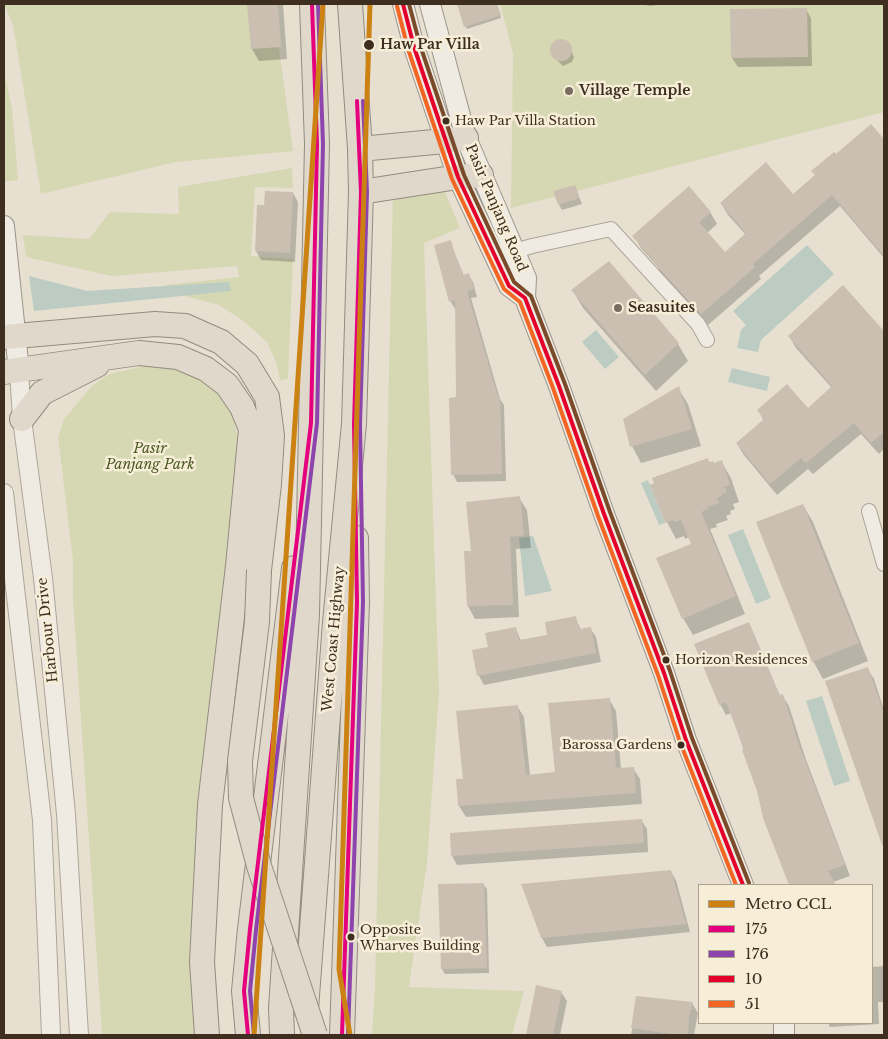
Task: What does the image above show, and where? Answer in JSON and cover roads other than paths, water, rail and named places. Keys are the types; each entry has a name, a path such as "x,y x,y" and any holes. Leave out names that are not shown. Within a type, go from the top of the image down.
{"highway":[{"name":"West Coast Highway","path":"282,1035 281,1008 307,615 317,144 312,4"},
{"name":"West Coast Highway","path":"306,1035 306,1009 335,622 354,424 361,192 360,149 350,4"},
{"path":"360,149 456,140"},
{"path":"361,192 481,175"},
{"path":"10,337 155,324 185,326 222,342 247,364 267,397 272,436 269,484 248,568 210,805 202,962 207,1035"},
{"path":"11,371 139,353 178,357 206,368 227,385 242,407 251,429 248,568 257,622 240,760 241,798 258,866 315,1035"},
{"path":"22,419 42,394 114,356"},
{"path":"248,1035 244,991 250,929 311,423"},
{"path":"342,1035 357,602 354,424"}],"main road":[{"name":"Pasir Panjang Road","path":"403,4 414,47 456,140 481,175 504,254 509,286 525,298 664,673 686,740 743,884"},
{"name":"Pasir Panjang Road","path":"430,4 456,140 458,177 504,254"},
{"name":"Harbour Drive","path":"4,226 11,371"}],"street":[{"path":"504,254 541,244 611,230 698,324 707,340"},
{"name":"Harbour Drive","path":"11,371 22,419 43,578 66,814 79,1035"},
{"name":"Harbour Drive","path":"4,493 42,820 51,1035"},
{"path":"869,511 884,564"}],"metro line":[{"name":"CCL","path":"254,1035 323,4"},
{"name":"CCL","path":"350,1035 339,969 370,4"}],"place":[{"name":"Haw Par Villa","path":"369,45"},
{"name":"Village Temple","path":"569,91"},
{"name":"Haw Par Villa Station","path":"446,121"},
{"name":"Seasuites","path":"618,308"},
{"name":"Horizon Residences","path":"666,660"},
{"name":"Barossa Gardens","path":"681,745"},
{"name":"Opposite Wharves Building","path":"351,937"}],"park label":[{"name":"Pasir Panjang Park","path":"150,458"}]}
